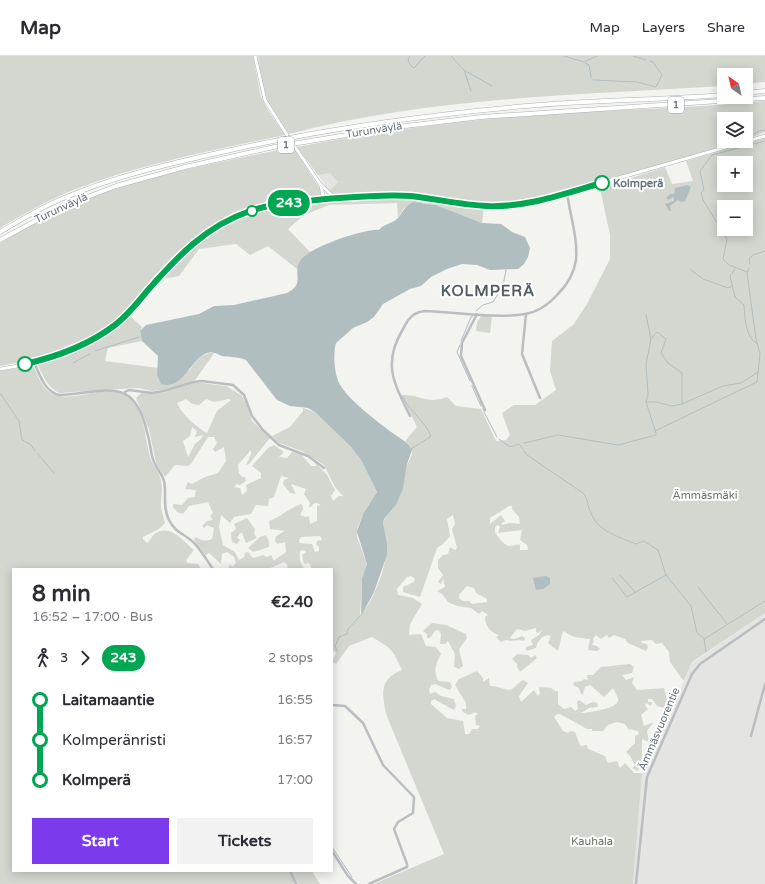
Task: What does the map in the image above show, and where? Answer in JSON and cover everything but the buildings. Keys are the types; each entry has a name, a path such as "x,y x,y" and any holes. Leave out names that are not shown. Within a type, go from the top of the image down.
{"highway":[{"path":"753,92 765,91"},
{"name":"Turunväylä","path":"0,232 58,200 114,179 183,160 272,141 388,122 479,110 717,95"},
{"name":"Turunväylä","path":"0,240 61,207 116,186 185,167 274,147 389,128 481,117 765,98"}],"main road":[{"path":"256,56 265,100 287,135"},
{"path":"0,369 34,362 89,341 116,324 188,248 224,222 251,211 278,204 369,195 399,195 463,204 502,206 529,203 765,136"},
{"path":"295,147 320,184 335,198"},
{"path":"320,184 324,200"}],"street":[{"path":"410,416 395,385 391,363 394,348 407,321 412,315 420,311 512,316 526,314 553,300 568,283 573,274 576,259 567,193"},
{"path":"477,314 462,343 461,356 485,410"},
{"path":"526,314 522,354 540,398"},
{"path":"34,362 43,381 54,393 59,395 105,390 124,392 129,390 152,393 202,381 232,385 244,394 252,416 263,430 279,445 308,456 324,468"},
{"path":"124,392 133,399 141,413 153,460 164,480 165,508 168,519 179,533 195,543 212,568"},
{"name":"Ämmäsvuorentie","path":"636,884 647,777 692,674 700,664 765,619"},
{"path":"751,736 765,684"},
{"path":"333,706 345,706 360,719 370,734 383,766 409,791 414,800 413,813 398,822 394,829 407,867 369,884"},
{"path":"333,853 348,876 356,884"},
{"path":"290,872 296,884"}],"shaded area":[{"path":"330,172 338,182 329,191 318,175"},
{"path":"688,185 691,187 685,201 680,202 678,200 670,206 671,211 669,211 665,204 674,201 674,199 673,197 668,200 666,198 670,194 674,194 675,188"},
{"name":"Kolmperä","path":"414,202 435,205 482,223 501,224 512,232 525,237 530,248 528,257 524,264 518,269 490,270 477,265 462,264 447,269 431,277 421,286 410,289 383,304 374,317 353,328 336,343 334,363 337,379 343,389 364,410 406,443 412,450 407,464 403,489 396,505 384,519 383,524 387,543 387,555 374,592 361,616 362,578 367,564 357,532 363,514 377,492 361,460 351,447 315,412 308,408 290,406 277,400 246,360 243,359 222,356 209,352 201,356 181,379 175,383 169,385 161,384 157,375 158,356 142,341 140,331 146,325 199,314 214,306 234,305 287,293 296,286 297,270 300,261 313,250 362,232 379,230 396,220 406,207"},
{"path":"546,576 550,578 550,584 543,589 536,590 533,578"},
{"path":"765,613 765,884 633,884 642,773 692,663"}],"green space":[{"path":"0,56 253,56 261,97 269,112 285,135 178,158 99,181 54,198 0,228"},
{"path":"258,56 765,56 765,82 753,83 753,68 717,68 717,86 560,95 450,105 396,112 289,134 269,104 262,84"},
{"path":"765,101 765,132 753,137 753,112 717,112 717,148 618,177 596,180 561,193 526,201 496,205 390,193 338,196 329,191 338,182 330,173 318,175 297,147 386,132 506,117 753,104 753,102"},
{"path":"765,138 765,613 692,662 684,680 670,662 669,652 662,643 656,644 652,640 641,641 642,643 647,644 648,648 646,651 628,643 625,639 614,635 609,638 607,635 601,639 596,635 593,639 594,641 592,645 597,646 600,649 597,651 588,650 590,639 574,637 563,631 558,651 548,643 551,636 548,635 540,640 536,648 526,651 526,647 533,645 531,640 539,635 542,630 538,633 536,632 536,628 525,631 517,629 510,638 514,639 522,636 525,638 524,641 506,640 501,642 496,637 499,635 487,626 485,617 488,615 482,611 479,614 471,608 457,606 448,602 442,594 437,591 445,587 443,579 441,584 438,582 443,575 438,568 438,560 443,555 448,554 450,547 455,550 457,548 452,529 455,524 453,515 447,519 450,536 437,548 420,597 403,592 403,587 414,582 415,579 411,576 407,577 397,589 398,595 413,598 422,604 410,624 409,635 421,634 426,646 436,647 441,654 436,667 438,681 450,682 452,687 450,690 435,684 431,685 429,690 430,694 435,692 441,696 454,699 456,706 454,710 434,699 431,701 431,704 447,718 463,721 465,734 469,734 472,729 478,729 480,726 476,725 475,716 478,714 475,712 468,714 462,711 462,709 466,709 466,703 455,685 459,679 477,671 483,678 483,682 489,678 490,686 510,690 523,680 528,683 519,696 521,702 534,690 538,696 540,693 539,687 551,688 558,691 558,704 564,709 571,707 575,711 578,709 577,702 579,700 586,705 593,702 597,703 598,707 589,708 581,713 609,708 617,702 618,698 613,688 604,697 590,685 585,687 583,694 581,694 579,688 573,685 574,682 582,681 584,679 588,680 587,675 593,675 601,667 630,664 634,667 632,673 622,675 626,680 634,677 632,683 637,690 664,688 667,700 664,708 657,706 652,699 648,699 648,702 652,702 651,706 646,703 645,705 648,709 641,715 644,726 654,722 647,731 649,742 642,739 642,765 637,771 633,768 635,765 626,752 635,743 635,736 639,734 638,731 628,729 625,724 617,722 608,725 603,731 592,731 592,729 587,729 560,714 557,714 554,717 563,731 568,733 571,731 575,732 580,745 587,745 588,749 605,756 608,763 617,761 620,768 625,763 634,773 642,773 633,884 374,884 444,854 386,714 383,693 386,682 389,678 402,670 391,650 372,637 349,646 336,664 333,662 336,653 333,650 333,568 312,568 309,563 304,564 302,555 306,552 304,550 300,551 300,556 301,563 304,568 288,568 287,564 284,562 270,568 228,568 230,564 232,567 236,563 234,557 227,552 222,554 221,564 209,553 206,555 194,540 195,537 201,540 212,539 214,528 207,525 204,528 202,526 207,521 213,520 210,516 213,513 208,502 189,506 183,514 177,512 173,507 173,504 182,505 188,498 195,497 196,490 185,489 188,482 192,484 205,477 218,473 226,461 224,447 215,452 213,449 217,443 214,437 208,437 191,464 187,466 175,465 165,477 156,463 149,429 136,398 142,392 163,393 194,382 226,386 241,395 246,403 252,421 270,438 249,464 246,465 251,454 251,450 238,465 239,473 242,477 245,477 246,481 240,485 237,484 234,487 240,488 242,495 247,491 246,485 261,478 261,473 252,466 268,448 274,445 284,452 279,457 287,458 292,452 301,454 311,466 316,466 315,462 327,475 335,490 331,496 333,501 339,496 343,496 335,487 324,465 302,451 279,443 272,436 290,427 303,411 303,408 315,412 351,447 361,460 377,492 363,514 358,527 357,537 367,564 362,578 360,615 370,602 379,582 387,553 383,524 385,518 395,507 412,454 410,447 405,441 417,427 401,395 414,396 429,400 447,397 456,406 481,409 496,441 506,440 510,435 502,413 514,405 535,405 556,390 550,371 552,341 573,325 587,304 610,259 610,235 600,188 665,167 672,184 693,181 686,161 731,148 753,148 753,141","holes":["186,399 192,404 199,405 206,399 214,402 229,399 231,400 217,411 207,433 190,420 179,407 177,403","192,427 197,431 195,437 203,435 195,444 188,457 183,441 190,436","281,476 289,478 284,480 283,484 290,493 296,494 291,484 306,489 304,494 310,503 309,507 317,503 321,505 317,506 317,521 310,524 309,516 306,517 300,515 303,509 302,504 293,507 269,521 270,529 285,531 276,536 275,541 277,544 285,542 286,552 283,555 274,561 271,555 267,557 263,555 253,558 248,552 245,553 244,557 239,560 235,552 223,545 219,527 221,515 230,523 234,517 251,514 256,505 268,506 269,499 274,497","509,506 512,506 512,509 519,517 520,524 510,523 502,525 505,521 501,515 490,524 490,518","498,525 500,527 498,533 522,530 520,540 527,545 528,550 520,550 520,545 509,546 505,544 495,532 495,527","320,536 322,540 317,541 316,544 319,547 319,551 315,552 312,544 300,543 299,540 301,537","467,586 474,588 476,593 487,599 487,602 472,604 469,601 463,601 459,598 459,595"]},
{"path":"293,147 322,192 320,196 254,208 219,222 188,244 128,310 97,334 32,360 0,366 0,243 58,211 104,192 184,170"},
{"path":"396,197 484,208 482,223 424,202 404,208 398,218 397,203 329,205 304,215 288,229 311,253 302,258 297,269 268,246 250,255 236,244 199,249 179,276 162,279 199,241 213,231 254,213 278,207 326,200"},
{"path":"129,315 142,327 140,332 142,341 108,348 105,361 158,368 157,375 190,370 194,363 200,358 215,352 195,380 164,390 152,391 138,388 59,393 51,388 43,377 37,363 85,344 118,324"},
{"path":"482,315 492,316 490,333 476,331 477,322"},
{"path":"33,366 45,388 57,395 67,396 102,391 114,391 124,394 133,401 141,415 149,454 159,473 162,487 161,507 165,523 159,529 143,537 143,539 147,543 156,533 161,531 172,532 194,550 186,560 187,563 198,564 200,568 12,568 12,872 314,872 313,873 320,884 0,884 0,371"},
{"path":"247,518 255,529 254,534 257,538 246,543 242,533 240,533 237,538 240,540 237,544 232,542 231,533 236,529 234,524"},
{"path":"266,535 269,542 269,547 253,552 248,548 260,537"},
{"path":"432,623 446,625 466,634 467,638 459,649 463,666 459,669 454,667 455,654 448,641 445,644 440,644 441,634 439,630 435,631 430,638 427,638 427,634 423,631"},
{"path":"517,654 528,655 531,658 535,655 537,658 520,672 517,664 512,659"}],"waterway":[{"path":"410,56 408,59 410,65 414,68 425,56"},
{"path":"451,56 464,70 471,91"},
{"path":"564,56 584,62 597,56"},
{"path":"633,56 646,60"},
{"path":"593,80 637,82 656,87 662,75 653,62 650,61"},
{"path":"585,63 589,65 591,77"},
{"path":"464,70 492,86"},
{"path":"753,134 765,130"},
{"path":"747,272 729,265 723,259 727,239 703,200 701,193 704,190 700,171 712,155 765,141"},
{"path":"750,264 749,259 753,255 765,251"},
{"path":"655,431 757,382 760,354 756,339 747,273 749,268"},
{"path":"735,269 730,276 735,297 744,305 746,327 750,337 758,344"},
{"path":"476,311 483,305 493,302 503,286 506,270"},
{"path":"691,270 703,279 728,288 732,286"},
{"path":"461,341 471,317 474,315"},
{"path":"646,315 651,339 646,364 648,395 646,402 656,433"},
{"path":"651,339 657,332 666,339 661,353 668,363 682,373 682,403"},
{"path":"95,351 139,337"},
{"path":"460,345 457,352 470,381"},
{"path":"73,363 90,354"},
{"path":"647,402 656,402 672,406 682,404 723,386 741,383 758,372"},
{"path":"472,386 481,406"},
{"path":"0,393 19,421 22,440 31,445 35,451"},
{"path":"402,396 405,402 425,425 431,436 421,443"},
{"path":"484,412 497,437"},
{"path":"524,443 558,435 618,445 656,435"},
{"path":"499,439 510,447 519,444 523,449"},
{"path":"411,449 419,444"},
{"path":"524,451 527,455 583,493 594,520 604,529 636,544 644,541 658,550 666,575 691,606 697,633 704,639"},
{"path":"37,453 54,473"},
{"path":"620,575 635,592"},
{"path":"612,578 627,597 666,575"},
{"path":"698,587 727,624"},
{"path":"706,652 704,639 765,601"},
{"path":"337,651 335,646 339,637 347,634 348,629 360,616"},
{"path":"333,848 352,877"}],"bus line":[{"name":"243","path":"25,364 73,348 105,332 125,316 175,260 198,238 224,222 251,211 278,204 369,195 414,196 463,204 509,206 529,203 602,183"}],"place":[{"name":"Kolmperä","path":"602,183"}],"district":[{"name":"KOLMPERÄ","path":"488,291"}],"park label":[{"name":"Ämmäsmäki","path":"705,495"},
{"name":"Kauhala","path":"592,841"}]}
